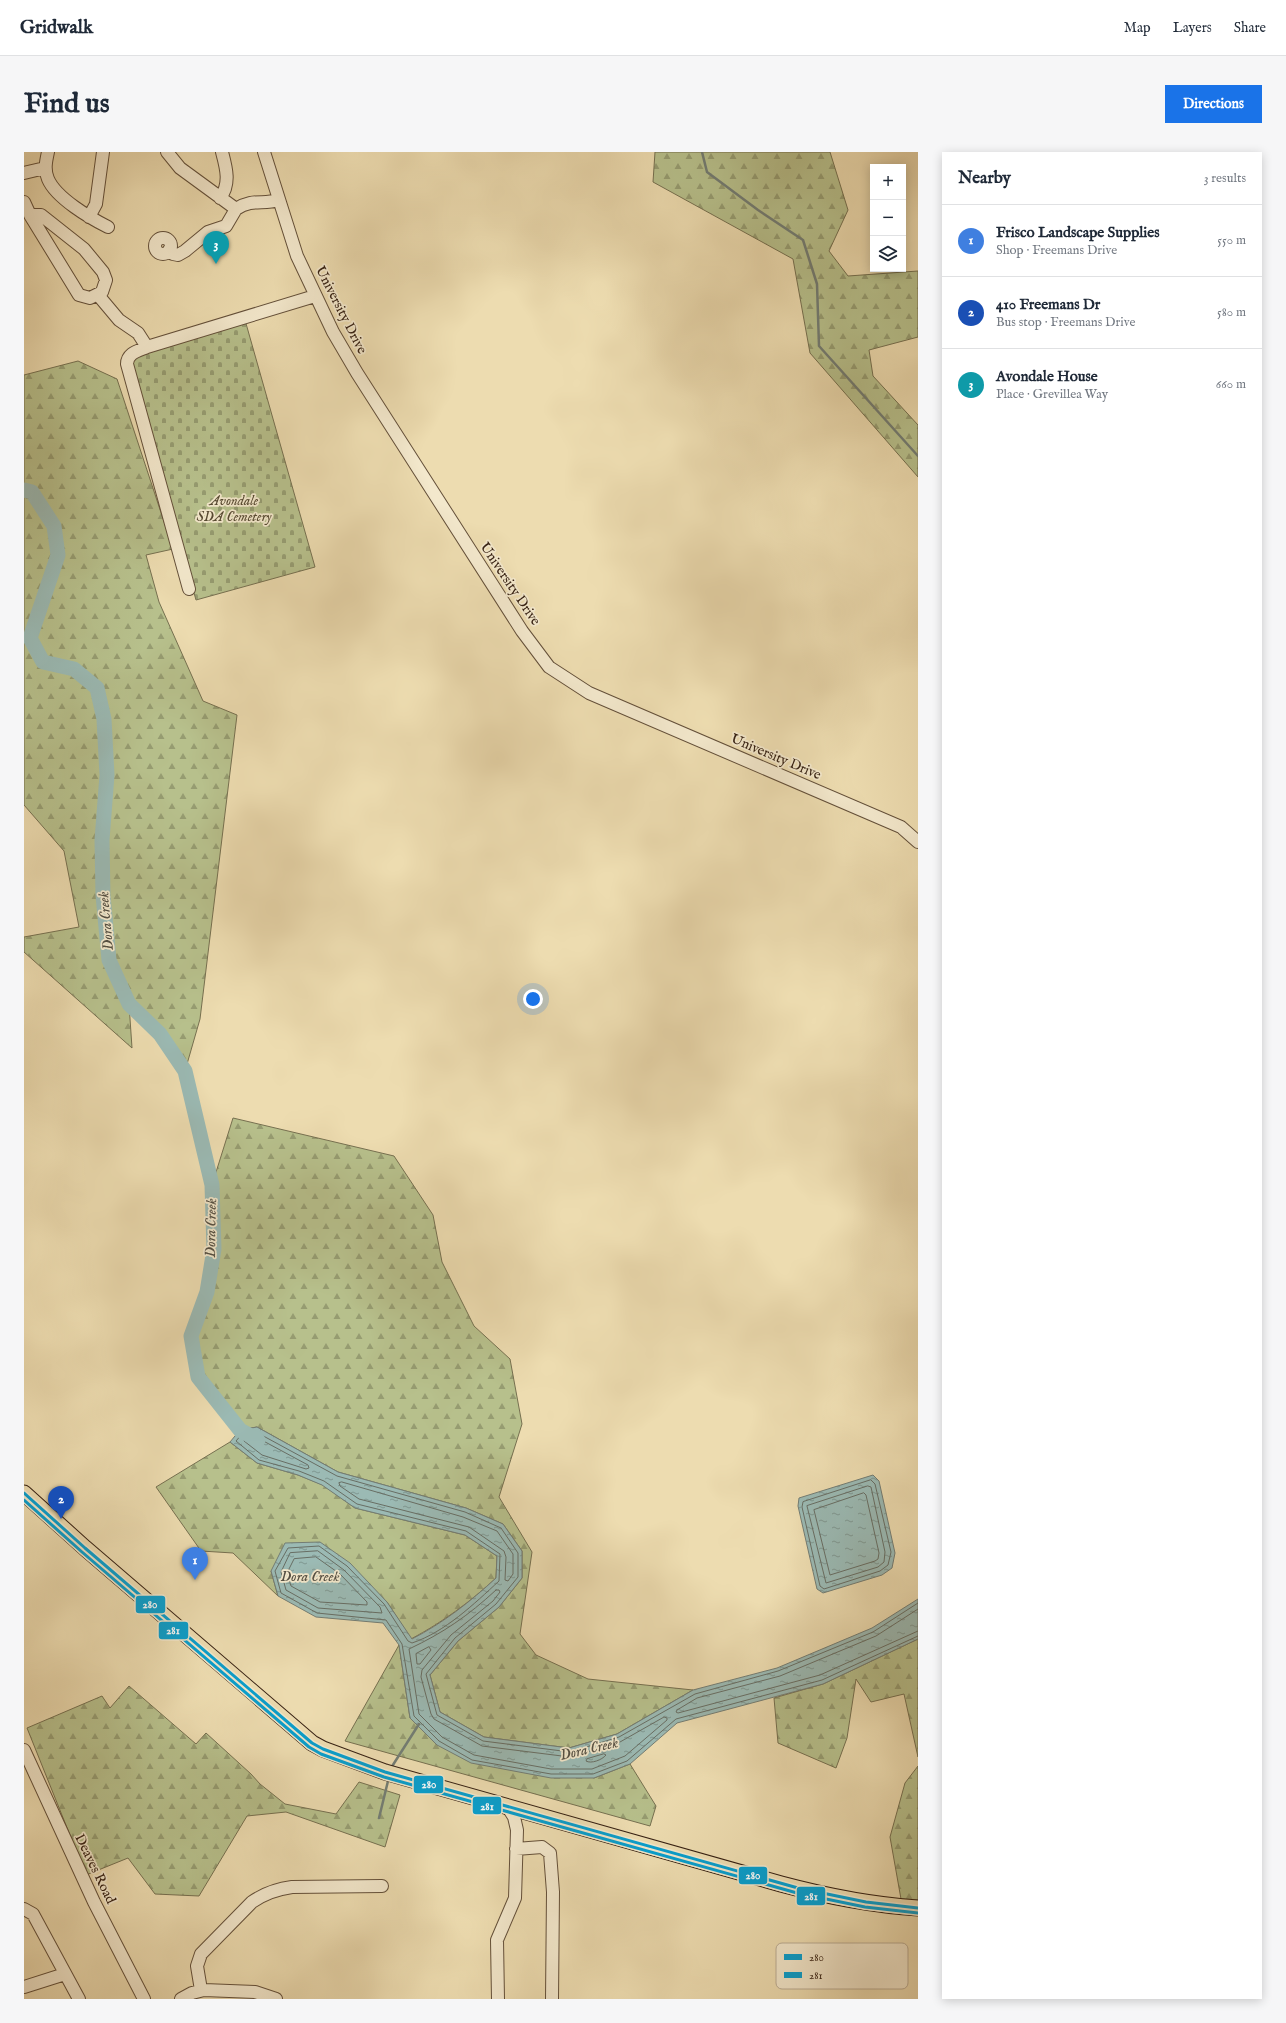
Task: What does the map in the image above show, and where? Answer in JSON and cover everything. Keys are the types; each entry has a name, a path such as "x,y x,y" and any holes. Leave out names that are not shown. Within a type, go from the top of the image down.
{"main road":[{"path":"24,1493 85,1548 312,1743 323,1749 385,1772 834,1898 882,1905 918,1908"}],"street":[{"path":"48,152 45,168 50,184 89,217 108,227"},
{"path":"89,217 96,204 103,152"},
{"path":"167,152 180,168 236,209"},
{"path":"220,198 225,191 227,173 222,152"},
{"name":"University Drive","path":"264,152 297,256 333,332 357,373 472,554 522,631 550,667 589,693 901,827 918,842"},
{"path":"24,173 45,168"},
{"path":"169,250 173,254 178,255 185,252 208,232 226,226 236,209 250,202 270,203 278,200"},
{"path":"24,202 30,215 78,295 90,298 102,292 106,280 98,264 84,249 41,215 30,215"},
{"path":"98,295 119,320 138,333 147,347"},
{"path":"189,589 127,364 127,359 131,355 147,347 315,296"},
{"name":"Deaves Road","path":"24,1750 80,1874 144,1999"},
{"path":"498,1999 497,1940 515,1898 517,1830 514,1816 507,1806"},
{"path":"517,1830 522,1822 540,1815"},
{"path":"516,1849 542,1847 550,1853 553,1892 552,1999"},
{"path":"201,1990 197,1966 201,1954 252,1902 262,1895 282,1888 292,1887 382,1886"},
{"path":"24,1908 33,1914 79,1999"},
{"path":"24,1987 65,1974"},
{"path":"181,1999 201,1990 247,1991 276,1999"}],"green space":[{"path":"655,152 830,152 848,210 829,251 848,276 918,271 918,337 869,350 873,376 918,425 918,477 810,353 793,259 653,182"},
{"name":"Avondale SDA Cemetery","path":"245,320 315,567 196,600 130,365 135,357"},
{"path":"78,361 117,379 173,549 146,555 159,602 203,701 237,715 200,1019 185,1071 160,1034 129,1004 132,1048 24,952 24,937 79,927 64,851 24,805 24,375"},
{"path":"233,1118 394,1156 433,1215 442,1262 474,1326 510,1359 522,1424 499,1497 532,1552 520,1634 536,1655 588,1679 693,1690 617,1734 569,1748 484,1737 440,1712 430,1675 458,1641 499,1607 522,1578 522,1551 503,1524 466,1508 338,1472 257,1427 240,1430 198,1377 191,1336 207,1292 214,1249 212,1185"},
{"path":"230,1442 257,1463 298,1475 323,1485 355,1508 465,1535 497,1556 496,1578 456,1611 411,1639 387,1602 271,1571 278,1596 233,1553 201,1551 156,1487"},
{"path":"918,1639 918,1757 904,1694 871,1702 856,1679 847,1738 836,1768 778,1743 774,1698 823,1684"},
{"path":"399,1645 410,1718 594,1778 630,1764 656,1806 650,1826 345,1741"},
{"path":"129,1686 196,1744 206,1733 260,1784 285,1804 336,1814 359,1782 400,1795 385,1847 286,1812 247,1816 199,1896 155,1894 128,1858 86,1875 27,1728 102,1696 110,1708"},
{"path":"918,1766 918,1900 901,1899 890,1837 905,1783"}],"water":[{"name":"Dora Creek","path":"257,1427 338,1472 466,1508 503,1524 522,1551 522,1578 499,1607 458,1641 430,1675 440,1712 484,1737 569,1748 617,1734 693,1690 777,1668 872,1628 918,1599 918,1639 823,1684 677,1723 630,1764 594,1778 551,1778 471,1763 437,1745 410,1718 399,1645 383,1623 316,1617 278,1596 271,1571 285,1543 320,1542 350,1563 387,1602 412,1639 456,1612 496,1578 497,1556 465,1535 355,1508 322,1485 298,1475 257,1463 230,1442 240,1430"},
{"path":"873,1475 879,1481 895,1553 892,1568 882,1575 823,1593 817,1589 798,1506 799,1498"}],"waterway":[{"path":"702,152 707,172 758,210 803,240 817,284 819,346 918,456"},
{"name":"Dora Creek","path":"24,490 32,492 54,526 58,555 30,638 43,662 74,669 97,688 104,719 107,775 102,840 103,895 109,960 129,1004 160,1034 185,1071 212,1185 214,1249 207,1292 191,1336 198,1377 240,1430 258,1440"},
{"path":"391,1768 419,1724"},
{"path":"379,1818 388,1781"}],"transit line":[{"name":"280","path":"24,1493 85,1548 312,1743 323,1749 385,1772 798,1888 866,1902 918,1908"},
{"name":"281","path":"24,1500 82,1552 309,1747 321,1754 384,1777 797,1893 865,1907 918,1913"}],"place":[{"name":"Avondale House","path":"216,264"},
{"name":"410 Freemans Dr","path":"61,1519"},
{"name":"Frisco Landscape Supplies","path":"195,1580"}]}
